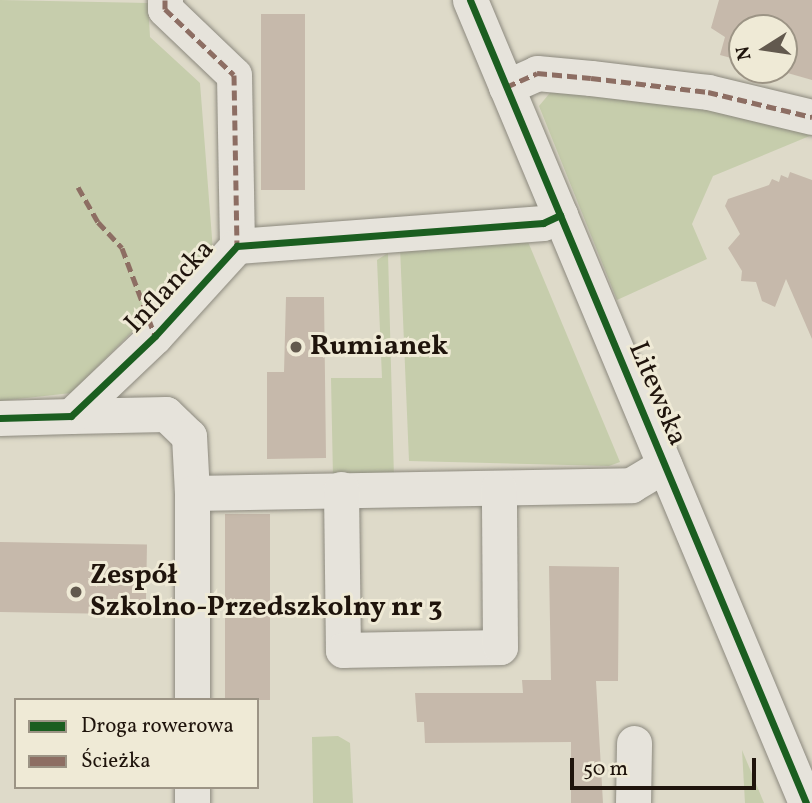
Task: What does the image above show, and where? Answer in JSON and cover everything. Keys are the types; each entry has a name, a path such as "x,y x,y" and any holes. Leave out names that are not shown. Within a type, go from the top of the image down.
{"street":[{"path":"165,0 165,9 234,75 237,246"},
{"name":"Litewska","path":"470,0 806,803"},
{"path":"506,87 537,73 591,78 708,92 812,117"},
{"name":"Inflancka","path":"71,416 155,336 237,246 543,223 560,215"},
{"path":"0,418 166,414 189,436 192,493 192,698"},
{"path":"192,493 631,485 664,465"},
{"path":"341,489 343,650 500,647 499,488"},
{"path":"633,803 634,743"}],"green space":[{"path":"0,0 148,3 150,37 200,83 213,251 71,393 0,401"},
{"path":"554,88 703,104 812,129 812,135 713,176 692,224 707,259 617,300 539,106"},
{"path":"526,237 620,462 609,466 409,461 400,247"},
{"path":"388,253 394,478 333,478 331,378 382,378 377,260"},
{"path":"338,736 350,743 353,803 313,803 312,737"},
{"path":"742,750 764,803 745,803"}],"building":[{"path":"719,0 812,0 812,80 798,76 798,14 728,14 728,57 720,55 725,37 711,28"},
{"path":"261,14 305,14 305,190 261,190"},
{"path":"790,172 812,180 812,339 786,279 775,307 762,301 756,282 741,281 742,271 728,248 740,234 725,206 728,199 769,185 772,179 779,182 781,175 788,178"},
{"path":"286,297 324,297 326,458 267,459 267,372 284,372"},
{"path":"225,514 270,514 270,700 225,698"},
{"path":"0,542 147,545 146,615 0,612"},
{"path":"549,566 619,567 618,681 596,681 603,803 571,803 571,742 425,743 424,722 417,722 415,693 523,693 522,680 551,680"}],"marked path":[{"path":"165,0 165,9 234,75 237,246"},
{"path":"506,87 537,73 591,78 708,92 812,117"},
{"path":"78,187 98,222 122,248 155,336"}],"cycle path":[{"path":"470,0 806,803"},
{"path":"0,418 71,416 155,336 237,246 543,223 560,215"}],"place":[{"name":"Rumianek","path":"296,347"},
{"name":"Zespół Szkolno-Przedszkolny nr 3","path":"76,592"}]}
